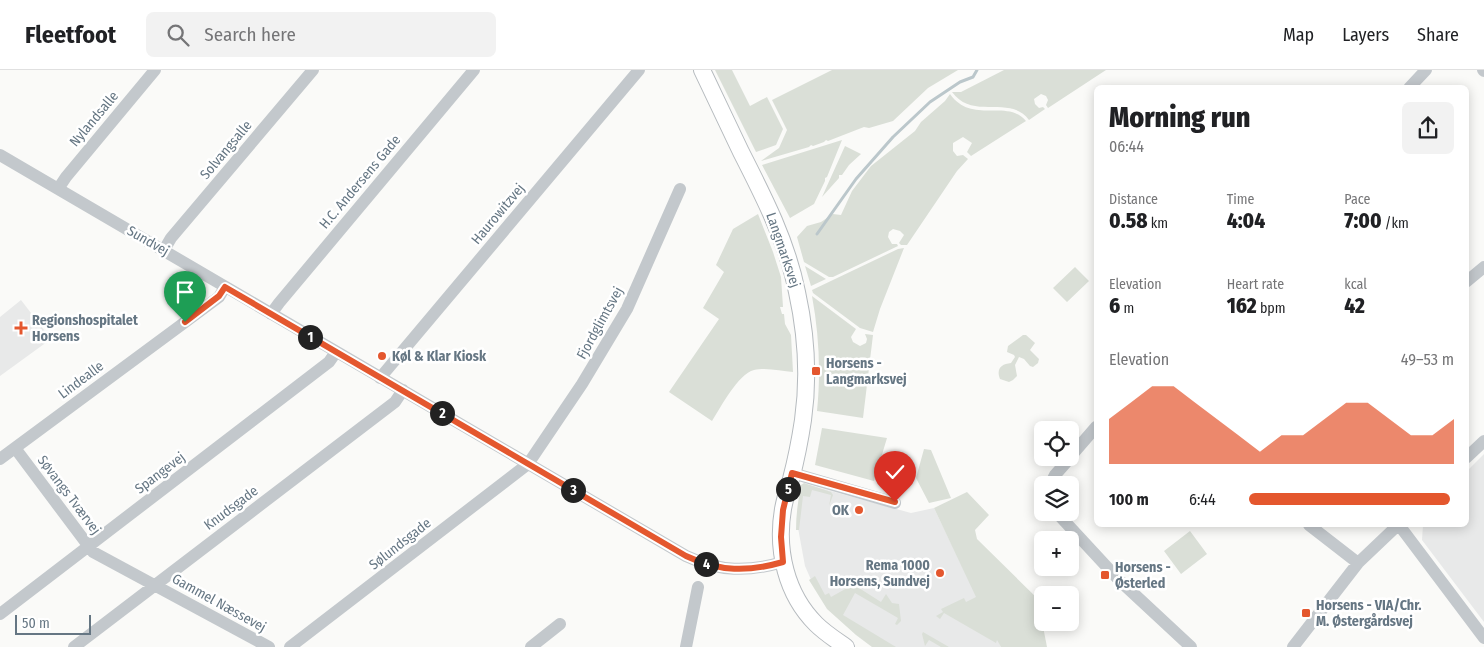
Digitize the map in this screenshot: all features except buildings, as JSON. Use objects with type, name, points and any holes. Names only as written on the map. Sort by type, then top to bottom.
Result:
[{"type":"main road","name":"Langmarksvej","points":[[702,70],[778,228],[790,261],[797,292],[804,335],[806,378],[803,418],[783,510],[781,537],[783,562]]},
{"type":"main road","points":[[783,562],[789,582],[806,612],[823,631],[846,647]]},
{"type":"street","name":"Nylandsalle","points":[[58,189],[155,70]]},
{"type":"street","name":"Solvangsalle","points":[[164,250],[171,238],[313,70]]},
{"type":"street","name":"H.C. Andersens Gade","points":[[271,314],[474,70]]},
{"type":"street","name":"Haurowitzvej","points":[[380,378],[639,70]]},
{"type":"street","points":[[1412,85],[1426,70]]},
{"type":"street","name":"Sundvej","points":[[0,155],[698,562],[736,569],[764,567],[783,562]]},
{"type":"street","name":"Fjordglimtsvej","points":[[528,464],[582,384],[627,309],[680,189]]},
{"type":"street","points":[[1469,280],[1484,267]]},
{"type":"street","name":"Lindealle","points":[[0,459],[219,296],[225,287]]},
{"type":"street","name":"Spangevej","points":[[0,614],[329,362],[336,352]]},
{"type":"street","name":"Knudsgade","points":[[74,647],[395,402],[403,390]]},
{"type":"street","points":[[1079,447],[1094,429]]},
{"type":"street","points":[[1469,455],[1484,441]]},
{"type":"street","name":"Søvangs Tværvej","points":[[15,448],[89,547],[97,554],[155,585]]},
{"type":"street","name":"Sølundsgade","points":[[290,647],[528,464]]},
{"type":"street","points":[[1054,476],[1062,466]]},
{"type":"street","points":[[792,473],[895,502]]},
{"type":"street","points":[[1064,521],[1119,580],[1191,647]]},
{"type":"street","points":[[1312,527],[1358,563]]},
{"type":"street","points":[[1293,647],[1358,563],[1397,527]]},
{"type":"street","points":[[1401,527],[1484,638]]},
{"type":"street","name":"Gammel Næssevej","points":[[155,585],[269,647]]},
{"type":"street","points":[[686,647],[698,587]]},
{"type":"street","points":[[531,647],[560,624]]},
{"type":"shaded area","points":[[715,70],[732,70],[750,106],[767,97],[783,129],[776,145],[756,152]]},
{"type":"shaded area","points":[[832,70],[958,70],[928,88],[893,121],[869,128],[864,127],[813,146],[811,145],[761,161],[779,148],[787,130],[772,100]]},
{"type":"shaded area","points":[[1004,70],[1106,70],[1048,108],[1046,96],[1041,94],[1034,99],[1035,104],[1039,108],[1043,107],[1045,109],[1029,120],[1021,113],[1012,109],[970,105],[952,92],[961,92]]},
{"type":"shaded area","points":[[950,94],[959,103],[968,108],[1009,111],[1026,121],[971,156],[967,152],[972,143],[963,137],[953,143],[953,151],[957,156],[963,155],[968,159],[957,171],[907,245],[899,243],[904,235],[900,231],[893,229],[889,232],[888,237],[892,244],[897,244],[898,246],[833,277],[829,277],[804,262],[797,237],[807,226],[821,222],[833,214],[841,215],[852,191],[871,166],[915,131],[921,122],[945,101]]},
{"type":"shaded area","points":[[842,140],[814,204],[790,218],[762,165]]},
{"type":"shaded area","points":[[845,146],[861,154],[849,165],[842,175],[839,175],[839,178],[822,197]]},
{"type":"shaded area","points":[[758,214],[781,277],[783,307],[780,307],[782,314],[784,314],[785,324],[791,335],[793,372],[763,369],[748,373],[730,392],[712,421],[669,392],[719,319],[703,308],[724,272],[716,265],[733,229]]},
{"type":"shaded area","points":[[904,248],[873,332],[860,328],[813,293],[812,290],[898,249]]},
{"type":"shaded area","points":[[805,266],[826,279],[811,286]]},
{"type":"shaded area","points":[[1075,267],[1089,281],[1067,302],[1053,288]]},
{"type":"shaded area","points":[[812,296],[856,329],[851,337],[853,342],[860,346],[866,343],[865,334],[873,335],[863,418],[817,411],[819,353]]},
{"type":"shaded area","name":"Regionshospitalet Horsens","points":[[21,300],[51,339],[0,376],[0,317]]},
{"type":"shaded area","points":[[1023,335],[1026,335],[1035,343],[1030,350],[1039,359],[1038,363],[1033,367],[1019,357],[1015,365],[1017,376],[1009,382],[1000,379],[1000,368],[1011,363],[1015,357],[1007,352],[1008,346]]},
{"type":"shaded area","points":[[822,428],[887,438],[874,481],[815,465]]},
{"type":"shaded area","points":[[924,449],[931,450],[951,498],[929,503],[916,478]]},
{"type":"shaded area","points":[[1484,454],[1484,622],[1422,540],[1423,527],[1469,527],[1469,469]]},
{"type":"shaded area","points":[[804,483],[831,492],[833,495],[829,506],[831,495],[812,490],[810,497],[803,496],[799,530],[796,530],[799,496],[801,485]]},
{"type":"shaded area","points":[[809,485],[911,513],[934,508],[1001,647],[874,647],[866,642],[812,582],[805,566],[798,528],[802,490]]},
{"type":"shaded area","points":[[967,492],[989,515],[975,530],[977,539],[1034,595],[1034,631],[1044,631],[1047,647],[1001,647],[997,640],[996,643],[944,613],[940,619],[936,616],[943,612],[941,609],[964,598],[966,602],[976,597],[934,508]]},
{"type":"shaded area","points":[[1190,531],[1207,554],[1181,574],[1164,551]]},
{"type":"shaded area","points":[[815,576],[825,595],[829,593],[831,597],[856,583],[859,588],[881,602],[886,594],[892,603],[899,604],[901,621],[897,625],[895,624],[898,618],[855,593],[843,615],[896,647],[872,647],[856,635],[827,609],[809,580]]},
{"type":"shaded area","points":[[923,632],[949,647],[941,647],[929,640],[925,646]]},
{"type":"waterway","points":[[817,234],[856,179],[893,137],[930,102],[960,82],[973,77],[977,70]]},
{"type":"place","name":"Regionshospitalet Horsens","points":[[21,328]]},
{"type":"place","name":"Køl & Klar Kiosk","points":[[382,356]]},
{"type":"place","name":"Horsens - Langmarksvej","points":[[816,371]]},
{"type":"place","name":"OK","points":[[859,510]]},
{"type":"place","name":"Rema 1000 Horsens, Sundvej","points":[[940,573]]},
{"type":"place","name":"Horsens - Østerled","points":[[1105,575]]},
{"type":"place","name":"Horsens - VIA/Chr. M. Østergårdsvej","points":[[1306,613]]},
{"type":"route","points":[[185,322],[219,296],[225,287],[686,556],[698,562],[717,567],[726,569],[764,567],[783,562],[781,523],[785,497],[792,473],[895,502]]}]
